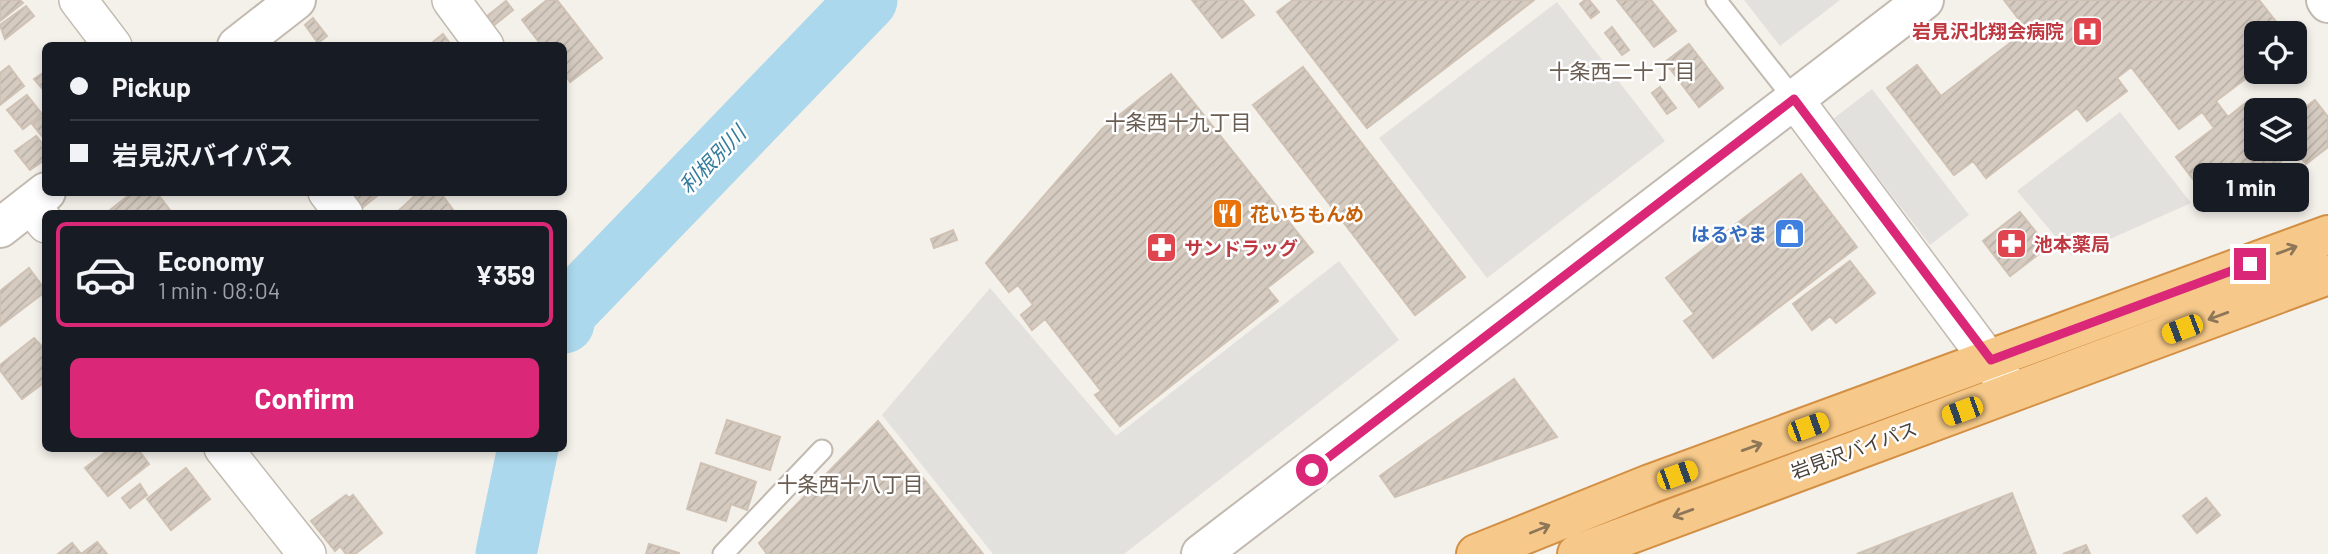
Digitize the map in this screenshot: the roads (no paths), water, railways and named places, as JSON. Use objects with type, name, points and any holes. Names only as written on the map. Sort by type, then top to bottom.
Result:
[{"type":"highway","name":"岩見沢バイパス","points":[[1476,554],[1650,484],[2328,235]]},
{"type":"highway","name":"岩見沢バイパス","points":[[1577,554],[2328,275]]},
{"type":"street","points":[[78,0],[110,42]]},
{"type":"street","points":[[242,42],[296,0]]},
{"type":"street","points":[[451,0],[482,42]]},
{"type":"street","points":[[1201,554],[1924,0]]},
{"type":"street","points":[[1794,99],[1991,360],[2012,393]]},
{"type":"street","points":[[330,196],[341,210]]},
{"type":"street","points":[[226,452],[307,554]]},
{"type":"lane","points":[[1716,0],[1794,99]]},
{"type":"lane","points":[[723,554],[822,450]]},
{"type":"waterway","name":"利根別川","points":[[567,311],[867,0]]},
{"type":"waterway","name":"利根別川","points":[[506,554],[527,452]]},
{"type":"place","name":"岩見沢北翔会病院","points":[[2087,31]]},
{"type":"place","name":"花いちもんめ","points":[[1227,214]]},
{"type":"place","name":"はるやま","points":[[1790,234]]},
{"type":"place","name":"池本薬局","points":[[2011,244]]},
{"type":"place","name":"サンドラッグ","points":[[1161,248]]},
{"type":"district","name":"十条西二十丁目","points":[[1622,72]]},
{"type":"district","name":"十条西十九丁目","points":[[1178,123]]},
{"type":"district","name":"十条西十八丁目","points":[[850,485]]}]
